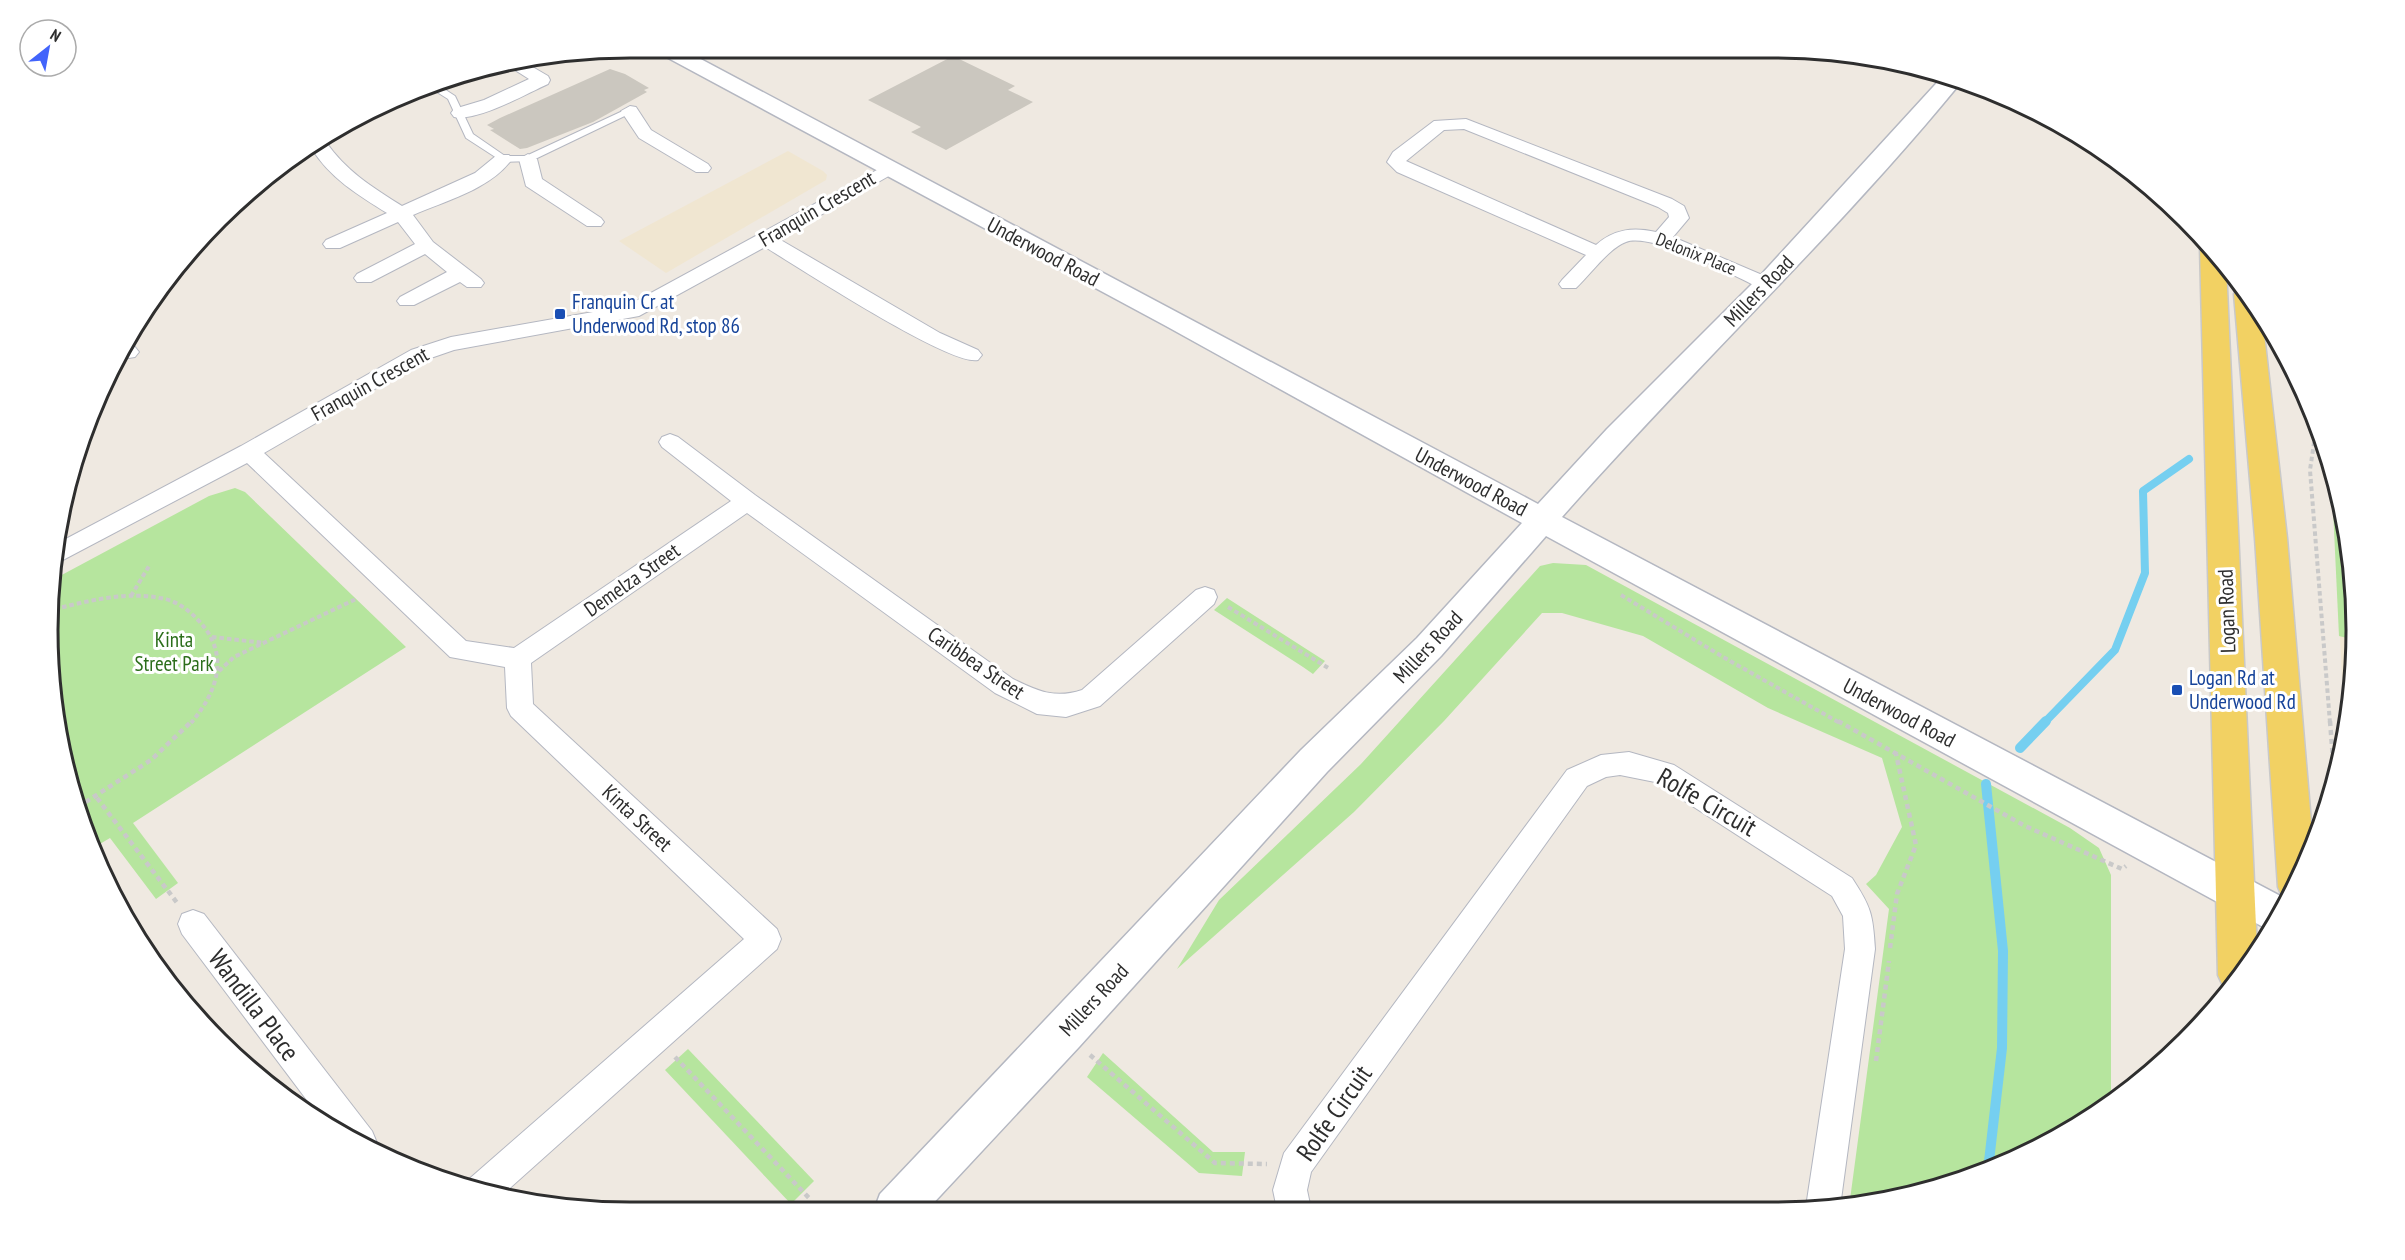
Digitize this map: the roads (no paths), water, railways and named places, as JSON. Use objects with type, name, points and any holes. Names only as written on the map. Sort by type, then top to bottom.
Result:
[{"type":"main road","name":"Underwood Road","points":[[683,58],[1175,320],[1542,520],[2272,912]]},
{"type":"main road","name":"Millers Road","points":[[904,1202],[1064,1033],[1314,761],[1429,647],[1617,436],[1767,284],[1947,85]]},
{"type":"main road","name":"Logan Road","points":[[2214,264],[2238,965]]},
{"type":"main road","points":[[2249,310],[2271,538],[2295,866]]},
{"type":"street","points":[[460,113],[490,104],[543,80],[523,68]]},
{"type":"street","points":[[630,111],[645,134],[702,168]]},
{"type":"street","points":[[1600,254],[1402,168],[1396,162],[1399,156],[1440,125],[1466,124],[1665,203],[1677,210],[1679,218],[1661,239]]},
{"type":"street","points":[[322,149],[327,158],[351,182],[402,214],[426,246],[467,279],[407,301]]},
{"type":"street","points":[[333,244],[482,177],[503,159]]},
{"type":"street","points":[[528,159],[533,182],[594,222]]},
{"type":"street","name":"Franquin Crescent","points":[[64,551],[249,452],[418,355],[451,344],[632,311],[660,298],[888,169]]},
{"type":"street","name":"Delonix Place","points":[[1569,284],[1620,237],[1637,234],[1661,239],[1767,284]]},
{"type":"street","points":[[765,239],[933,338],[971,355]]},
{"type":"street","points":[[364,278],[426,246]]},
{"type":"street","name":"Caribbea Street","points":[[670,442],[747,501],[1004,686],[1037,703],[1066,706],[1091,698],[1205,597]]},
{"type":"street","points":[[249,452],[459,650],[518,659]]},
{"type":"street","name":"Demelza Street","points":[[518,659],[747,501]]},
{"type":"street","name":"Kinta Street","points":[[489,1184],[766,939],[520,708],[518,659]]},
{"type":"street","name":"Rolfe Circuit","points":[[1293,1202],[1290,1190],[1296,1165],[1577,778],[1604,763],[1637,764],[1665,773],[1816,868],[1842,887],[1858,913],[1860,949],[1824,1199]]},
{"type":"street","name":"Wandilla Place","points":[[193,924],[348,1127]]},
{"type":"lane","points":[[441,91],[452,98],[469,135],[503,159],[528,159],[630,111]]},
{"type":"waterway","points":[[2044,723],[2115,650],[2145,573],[2143,491],[2189,459]]},
{"type":"waterway","points":[[2020,748],[2046,721]]},
{"type":"waterway","points":[[1986,784],[2003,951],[2002,1048],[1989,1160]]},
{"type":"place","name":"Franquin Cr at Underwood Rd, stop 86","points":[[560,314]]},
{"type":"place","name":"Logan Rd at Underwood Rd","points":[[2177,690]]},
{"type":"park label","name":"Kinta Street Park","points":[[174,652]]}]
